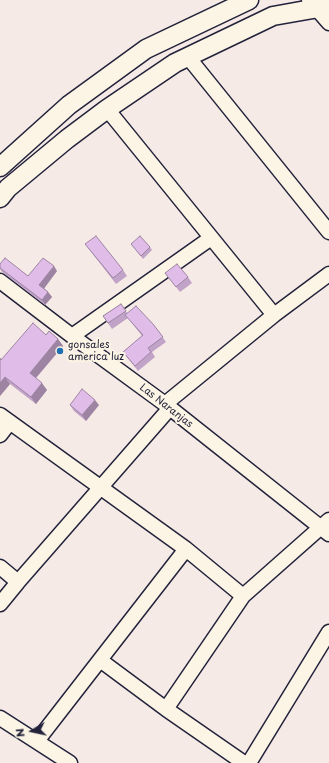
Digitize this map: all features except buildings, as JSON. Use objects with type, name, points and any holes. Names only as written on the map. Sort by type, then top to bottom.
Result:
[{"type":"main road","points":[[0,167],[69,105],[146,49],[249,0]]},
{"type":"main road","points":[[0,198],[8,188],[67,139],[107,109],[175,63],[273,16],[318,5]]},
{"type":"street","points":[[318,5],[329,23]]},
{"type":"street","points":[[188,57],[329,232]]},
{"type":"street","points":[[107,109],[274,315]]},
{"type":"street","points":[[72,336],[211,238]]},
{"type":"street","points":[[0,604],[101,488],[168,406],[274,315],[329,274]]},
{"type":"street","name":"Las Naranjas","points":[[0,281],[168,406],[326,527]]},
{"type":"street","points":[[0,435],[5,419],[186,549],[244,596]]},
{"type":"street","points":[[166,709],[244,596],[326,527]]},
{"type":"street","points":[[37,741],[186,549]]},
{"type":"street","points":[[0,567],[18,582]]},
{"type":"street","points":[[249,763],[329,632]]},
{"type":"street","points":[[100,660],[166,709],[244,763]]},
{"type":"street","points":[[0,718],[70,763]]},
{"type":"place","name":"gonsales america luz","points":[[60,351]]}]
